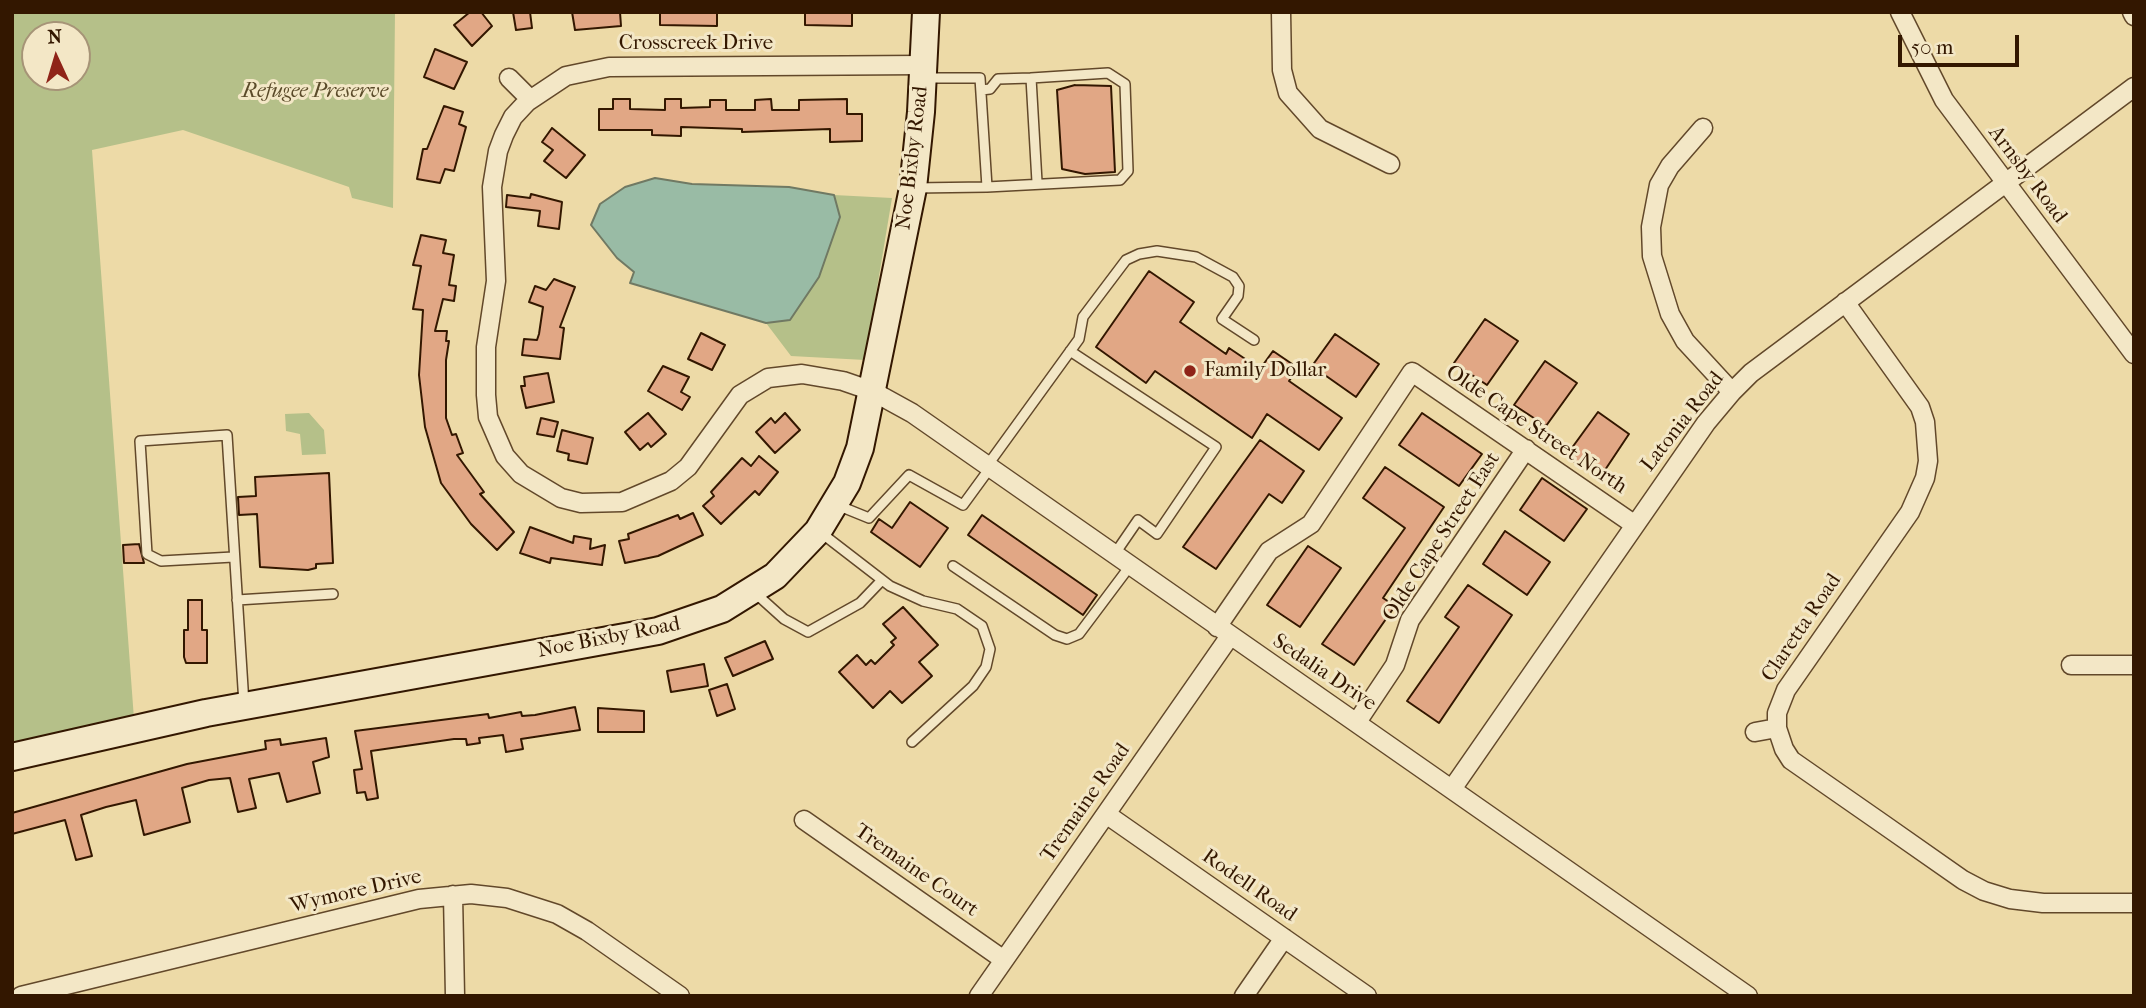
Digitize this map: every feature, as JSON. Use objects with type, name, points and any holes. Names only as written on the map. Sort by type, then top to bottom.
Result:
[{"type":"street","name":"Noe Bixby Road","points":[[12,757],[244,706],[658,631],[722,609],[754,592],[788,564],[818,531],[835,505],[860,447],[913,188],[926,12]]},
{"type":"street","points":[[1281,12],[1282,70],[1288,93],[1320,129],[1390,163]]},
{"type":"street","name":"Arnsby Road","points":[[1900,12],[1944,100],[2134,354]]},
{"type":"street","name":"Crosscreek Drive","points":[[872,391],[843,381],[802,374],[768,378],[740,395],[688,467],[671,481],[630,500],[602,504],[561,498],[522,474],[505,456],[488,417],[485,368],[496,281],[494,170],[513,117],[530,99],[566,76],[609,66],[923,71]]},
{"type":"street","points":[[509,78],[530,99]]},
{"type":"street","name":"Latonia Road","points":[[1452,789],[1706,423],[1732,392],[1751,373],[2134,87]]},
{"type":"street","points":[[1703,128],[1670,166],[1659,185],[1651,227],[1652,256],[1670,314],[1685,341],[1704,365],[1732,392]]},
{"type":"street","name":"Claretta Road","points":[[1777,728],[1777,713],[1786,690],[1910,512],[1922,487],[1928,461],[1926,422],[1920,407],[1845,302]]},
{"type":"street","name":"Olde Cape Street North","points":[[1412,372],[1635,525]]},
{"type":"street","name":"Tremaine Road","points":[[979,996],[1106,814],[1223,631],[1269,551],[1311,524],[1412,372]]},
{"type":"street","name":"Sedalia Drive","points":[[872,391],[912,414],[989,467],[1748,996]]},
{"type":"street","name":"Olde Cape Street East","points":[[1357,722],[1395,665],[1410,620],[1526,449]]},
{"type":"street","points":[[2071,665],[2134,665]]},
{"type":"street","points":[[1755,732],[1777,728],[1791,760],[1963,880],[1984,891],[2043,903],[2134,903]]},
{"type":"street","name":"Rodell Road","points":[[1106,814],[1367,996]]},
{"type":"street","name":"Tremaine Court","points":[[804,820],[1004,960]]},
{"type":"street","points":[[453,895],[455,996]]},
{"type":"street","name":"Wymore Drive","points":[[21,996],[419,899],[453,895],[507,898],[557,914],[587,931],[680,996]]},
{"type":"street","points":[[1244,996],[1284,938]]},
{"type":"lane","points":[[923,71],[980,78],[987,187]]},
{"type":"lane","points":[[913,188],[1121,180],[1128,171],[1125,84],[1108,73],[998,79],[989,89],[981,90]]},
{"type":"lane","points":[[1031,78],[1037,182]]},
{"type":"lane","points":[[835,505],[869,518],[909,475],[963,505],[1079,339],[1083,317],[1126,260],[1139,254],[1157,251],[1196,257],[1233,277],[1240,286],[1238,296],[1222,318],[1254,341]]},
{"type":"lane","points":[[1070,351],[1216,447],[1157,534],[1138,520],[1114,555]]},
{"type":"lane","points":[[233,557],[162,561],[147,554],[139,440],[227,435],[244,706]]},
{"type":"lane","points":[[818,531],[882,580],[923,601],[957,609],[982,626],[990,649],[986,667],[973,686],[912,742]]},
{"type":"lane","points":[[953,566],[1055,635],[1067,639],[1079,634],[1130,566]]},
{"type":"lane","points":[[754,592],[784,619],[808,632],[860,603],[882,580]]},
{"type":"lane","points":[[237,600],[333,594]]},
{"type":"green space","name":"Refugee Preserve","points":[[12,12],[395,12],[393,208],[352,198],[349,187],[183,130],[92,150],[134,719],[12,750]]},
{"type":"green space","points":[[834,195],[892,198],[865,360],[791,356],[766,323],[790,320],[840,217]]},
{"type":"green space","points":[[309,413],[324,430],[326,454],[302,455],[300,434],[286,431],[285,414]]},
{"type":"shaded area","points":[[655,178],[692,184],[789,187],[834,195],[840,217],[819,277],[790,320],[766,323],[630,283],[634,272],[617,258],[591,225],[600,204],[625,187]]},
{"type":"building","points":[[470,12],[481,12],[492,26],[472,46],[454,25]]},
{"type":"building","points":[[513,12],[530,12],[532,28],[516,30]]},
{"type":"building","points":[[572,12],[620,12],[621,26],[575,30]]},
{"type":"building","points":[[660,12],[717,12],[717,26],[660,25]]},
{"type":"building","points":[[805,12],[852,12],[852,26],[805,25]]},
{"type":"building","points":[[435,49],[467,62],[454,89],[424,77]]},
{"type":"building","points":[[1075,85],[1111,86],[1115,172],[1085,174],[1062,169],[1057,90]]},
{"type":"building","points":[[613,99],[630,99],[630,109],[665,110],[665,99],[681,99],[681,108],[710,107],[710,100],[726,100],[726,110],[755,110],[755,100],[771,99],[772,110],[799,110],[799,100],[847,99],[847,114],[862,114],[862,141],[830,142],[830,129],[742,132],[742,129],[681,127],[681,136],[652,135],[652,130],[599,130],[599,109],[613,109]]},
{"type":"building","points":[[444,106],[463,112],[459,124],[466,127],[454,171],[445,169],[440,183],[417,179],[423,149],[427,149]]},
{"type":"building","points":[[552,128],[585,155],[566,178],[544,161],[553,150],[542,142]]},
{"type":"building","points":[[531,194],[562,202],[559,229],[538,226],[540,211],[506,207],[507,195],[530,198]]},
{"type":"building","points":[[421,235],[446,240],[443,253],[454,255],[449,285],[456,286],[454,301],[443,299],[435,331],[447,331],[446,341],[449,341],[446,360],[446,418],[463,453],[457,455],[484,492],[480,494],[514,532],[497,550],[471,524],[441,483],[425,427],[419,375],[423,310],[413,309],[421,266],[413,265]]},
{"type":"building","points":[[1149,271],[1194,302],[1180,322],[1226,354],[1229,348],[1260,369],[1273,351],[1298,368],[1289,381],[1342,418],[1319,450],[1267,414],[1252,438],[1155,371],[1146,383],[1096,347]]},
{"type":"building","points":[[554,279],[575,287],[560,327],[564,328],[560,359],[522,355],[524,339],[537,340],[539,334],[543,307],[529,302],[535,286],[546,290]]},
{"type":"building","points":[[1485,319],[1518,341],[1487,385],[1454,363]]},
{"type":"building","points":[[701,333],[725,345],[712,370],[688,359]]},
{"type":"building","points":[[1335,334],[1379,364],[1356,397],[1312,366]]},
{"type":"building","points":[[1545,361],[1577,383],[1546,426],[1514,405]]},
{"type":"building","points":[[663,366],[689,377],[681,392],[690,397],[682,410],[648,391]]},
{"type":"building","points":[[548,373],[554,402],[526,408],[521,386],[525,386],[524,377]]},
{"type":"building","points":[[1598,412],[1629,434],[1599,479],[1566,456]]},
{"type":"building","points":[[648,413],[666,434],[651,447],[648,443],[640,450],[625,432]]},
{"type":"building","points":[[785,413],[800,430],[775,453],[756,432],[771,418],[775,423]]},
{"type":"building","points":[[1422,413],[1482,454],[1459,486],[1399,445]]},
{"type":"building","points":[[541,418],[558,422],[554,437],[537,434]]},
{"type":"building","points":[[562,430],[593,438],[587,464],[568,460],[569,454],[557,451]]},
{"type":"building","points":[[1260,440],[1304,471],[1282,503],[1269,494],[1216,569],[1183,547]]},
{"type":"building","points":[[759,456],[778,472],[759,495],[755,491],[721,524],[703,506],[714,496],[711,492],[742,458],[751,466]]},
{"type":"building","points":[[1385,467],[1444,507],[1383,598],[1395,606],[1354,665],[1322,644],[1405,528],[1363,498]]},
{"type":"building","points":[[329,473],[333,563],[316,564],[316,568],[308,570],[260,567],[257,514],[239,515],[238,497],[256,496],[255,477]]},
{"type":"building","points":[[1542,478],[1587,509],[1564,541],[1520,510]]},
{"type":"building","points":[[910,502],[948,528],[920,567],[871,532],[879,519],[892,528]]},
{"type":"building","points":[[693,513],[703,535],[658,556],[625,563],[619,541],[629,539],[628,534],[678,515],[680,519]]},
{"type":"building","points":[[982,515],[1097,595],[1083,615],[968,535]]},
{"type":"building","points":[[530,527],[573,543],[574,536],[591,539],[590,549],[605,545],[602,565],[551,558],[550,563],[520,553]]},
{"type":"building","points":[[1505,531],[1550,562],[1527,595],[1483,564]]},
{"type":"building","points":[[139,544],[144,563],[124,563],[123,545]]},
{"type":"building","points":[[1308,546],[1341,568],[1300,627],[1267,605]]},
{"type":"building","points":[[1468,585],[1512,615],[1439,723],[1407,701],[1459,627],[1445,617]]},
{"type":"building","points":[[188,600],[202,600],[202,630],[207,630],[207,663],[186,663],[184,657],[184,630],[188,630]]},
{"type":"building","points":[[903,607],[938,645],[919,662],[932,676],[902,703],[890,691],[873,708],[839,672],[857,655],[866,665],[871,660],[875,664],[894,645],[891,642],[896,638],[883,624]]},
{"type":"building","points":[[765,641],[773,659],[733,676],[725,658]]},
{"type":"building","points":[[704,664],[708,686],[671,692],[667,671]]},
{"type":"building","points":[[727,684],[735,709],[717,716],[709,690]]},
{"type":"building","points":[[575,707],[580,730],[521,739],[523,749],[506,752],[503,735],[479,738],[480,743],[467,745],[466,739],[454,739],[371,751],[378,798],[367,800],[365,792],[357,793],[354,770],[362,769],[355,731],[488,714],[489,718],[521,712],[522,716],[535,715]]},
{"type":"building","points":[[598,708],[644,711],[644,732],[598,732]]},
{"type":"building","points":[[326,738],[329,757],[313,762],[320,793],[287,802],[279,773],[249,779],[256,808],[238,812],[230,778],[209,780],[182,788],[190,822],[144,835],[136,800],[106,807],[81,815],[92,856],[76,860],[65,820],[12,834],[12,813],[187,764],[266,749],[265,741],[280,739],[281,745]]},
{"type":"place","name":"Family Dollar","points":[[1190,371]]}]
